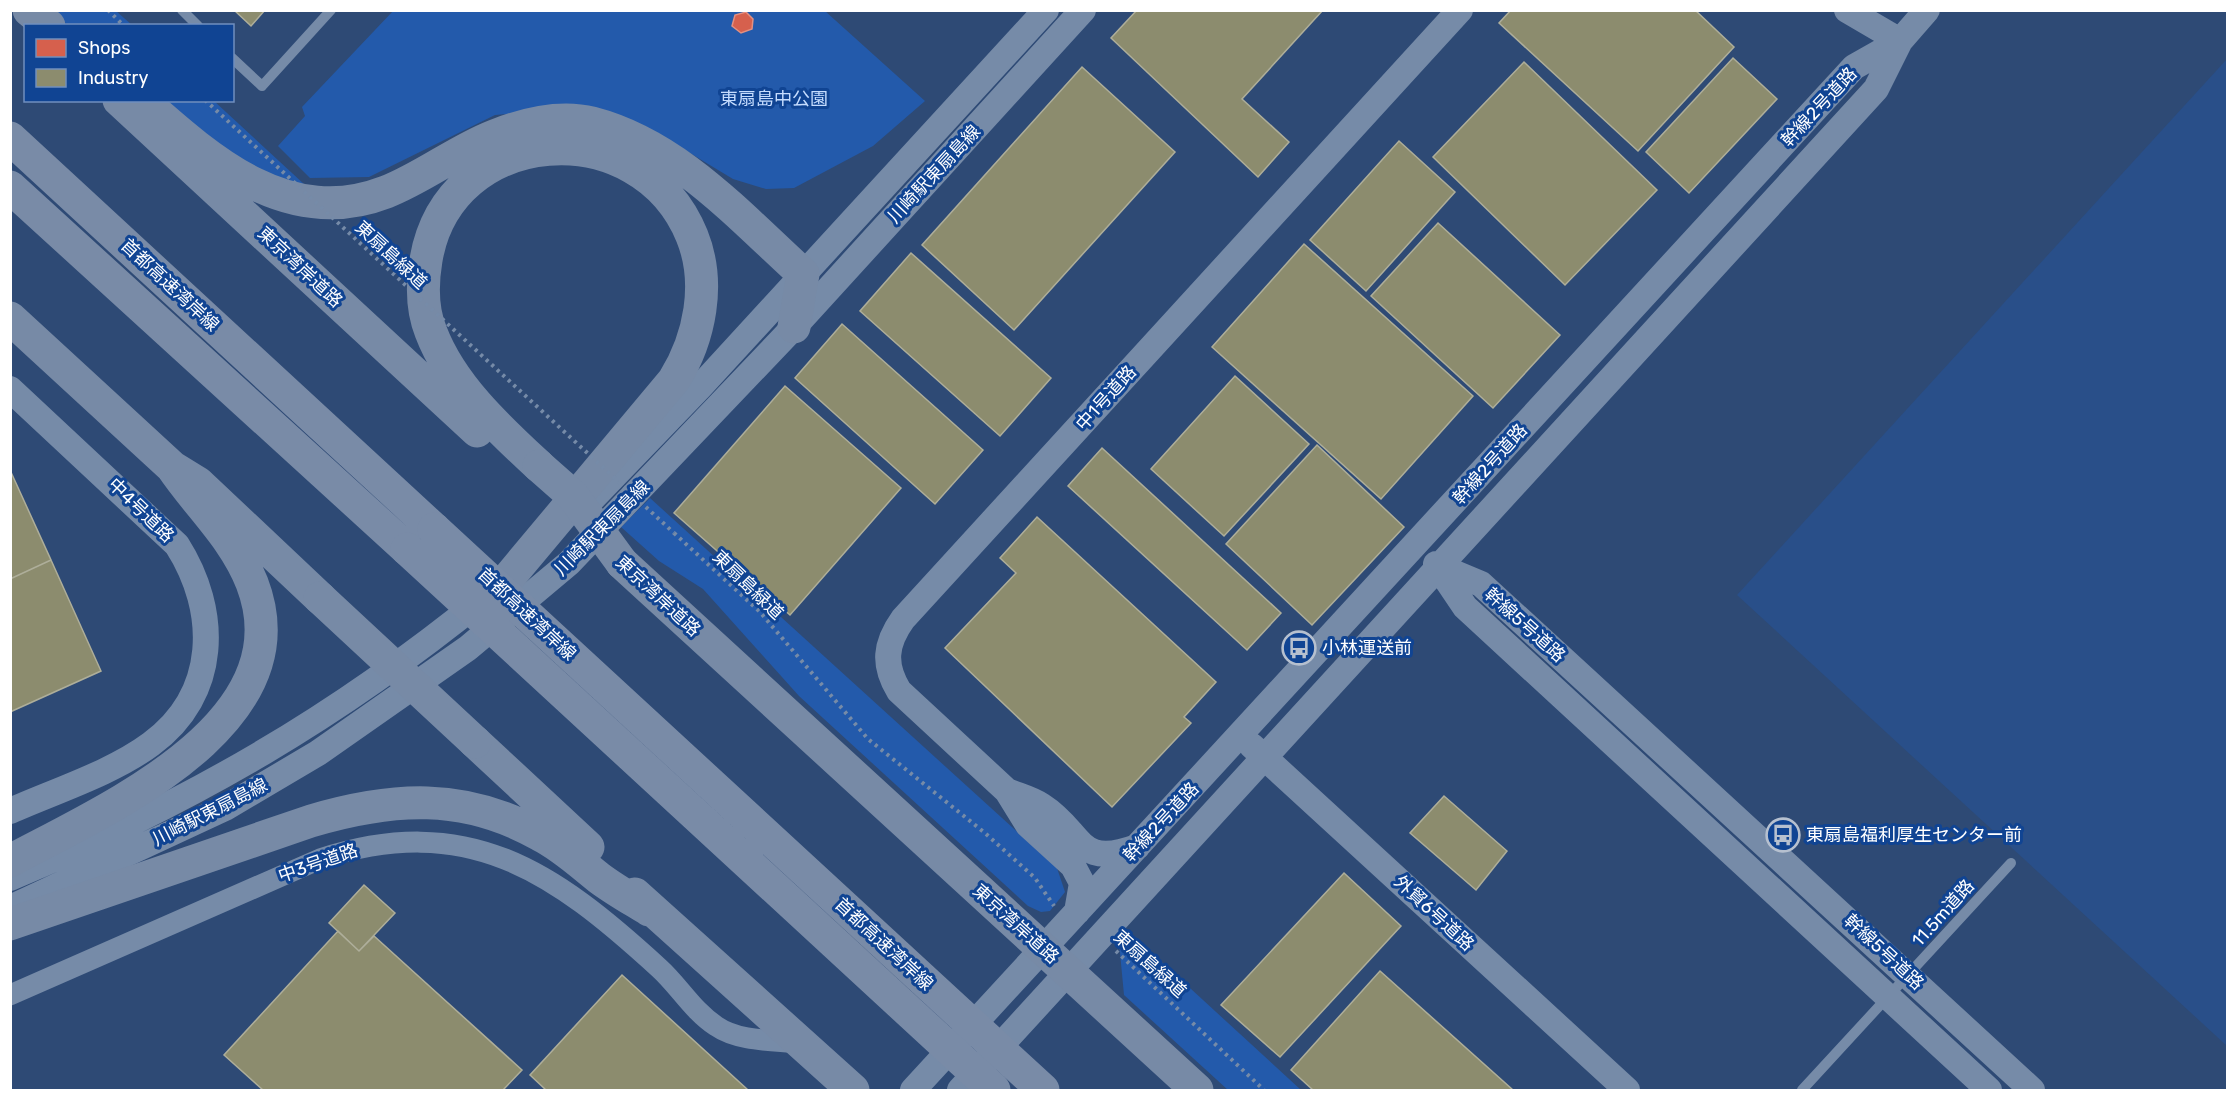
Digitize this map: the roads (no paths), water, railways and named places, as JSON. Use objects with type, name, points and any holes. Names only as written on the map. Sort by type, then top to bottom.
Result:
[{"type":"highway","points":[[22,10],[36,24]]},
{"type":"highway","points":[[29,10],[46,24]]},
{"type":"highway","name":"東京湾岸道路","points":[[121,102],[535,473],[622,563],[1197,1090]]},
{"type":"highway","points":[[144,102],[188,141],[229,170],[282,196],[313,203],[347,202],[385,192],[478,142],[507,131],[561,120],[589,123],[642,141],[701,182],[803,274],[794,327]]},
{"type":"highway","name":"首都高速湾岸線","points":[[10,138],[1043,1090]]},
{"type":"highway","points":[[511,575],[674,380],[684,363],[692,340],[701,298],[701,263],[688,225],[657,184],[650,177],[611,156],[562,147],[514,156],[493,165],[473,179],[460,191],[439,222],[431,239],[423,275],[423,294],[431,332],[448,365],[535,473]]},
{"type":"highway","name":"首都高速湾岸線","points":[[10,187],[994,1090]]},
{"type":"highway","points":[[10,318],[172,467],[198,483],[609,867],[649,910],[853,1090]]},
{"type":"highway","points":[[10,861],[87,819],[176,764],[221,724],[251,680],[259,654],[261,635],[258,600],[251,581],[224,531],[190,493],[172,467]]},
{"type":"highway","points":[[10,924],[311,821],[356,808],[393,802],[457,805],[511,820],[542,836],[600,879],[649,910]]},
{"type":"street","name":"川崎駅東扇島線","points":[[10,878],[142,820],[283,742],[407,658],[511,575],[640,450],[1046,10]]},
{"type":"street","name":"川崎駅東扇島線","points":[[10,908],[225,808],[318,753],[468,648],[569,564],[794,327],[1083,10]]},
{"type":"street","name":"中1号道路","points":[[1071,918],[1082,895],[1079,874],[1028,825],[1007,791],[899,691],[888,668],[887,656],[893,634],[903,619],[1461,10]]},
{"type":"street","points":[[1847,10],[1900,40]]},
{"type":"street","points":[[1883,10],[1900,40]]},
{"type":"street","points":[[1900,40],[1927,10]]},
{"type":"street","name":"幹線2号道路","points":[[913,1090],[1854,67],[1900,40]]},
{"type":"street","name":"幹線2号道路","points":[[960,1090],[1068,971],[1102,938],[1264,756],[1876,89],[1900,40]]},
{"type":"street","name":"中4号道路","points":[[10,389],[177,545],[198,582],[205,606],[207,633],[204,663],[195,686],[178,716],[163,734],[125,760],[10,811]]},
{"type":"street","points":[[1416,545],[1438,566]]},
{"type":"street","name":"幹線5号道路","points":[[1438,566],[1481,584],[2032,1090]]},
{"type":"street","name":"幹線5号道路","points":[[1438,566],[1465,607],[1989,1090]]},
{"type":"street","name":"外貿6号道路","points":[[1241,736],[1627,1090]]},
{"type":"street","name":"中1号道路","points":[[1007,791],[1043,806],[1094,853],[1113,855],[1137,847]]},
{"type":"street","name":"中3号道路","points":[[10,995],[320,859],[387,843],[438,843],[458,845],[508,860],[560,886],[614,926],[664,972],[688,1001],[716,1026],[735,1035],[801,1043]]},
{"type":"lane","points":[[182,10],[196,24]]},
{"type":"lane","points":[[234,60],[262,86],[331,10]]},
{"type":"lane","name":"11.5m道路","points":[[1802,1090],[2011,863]]},
{"type":"place","name":"小林運送前","points":[[1299,648]]},
{"type":"place","name":"東扇島福利厚生センター前","points":[[1783,835]]},
{"type":"park label","name":"東扇島中公園","points":[[774,99]]}]
